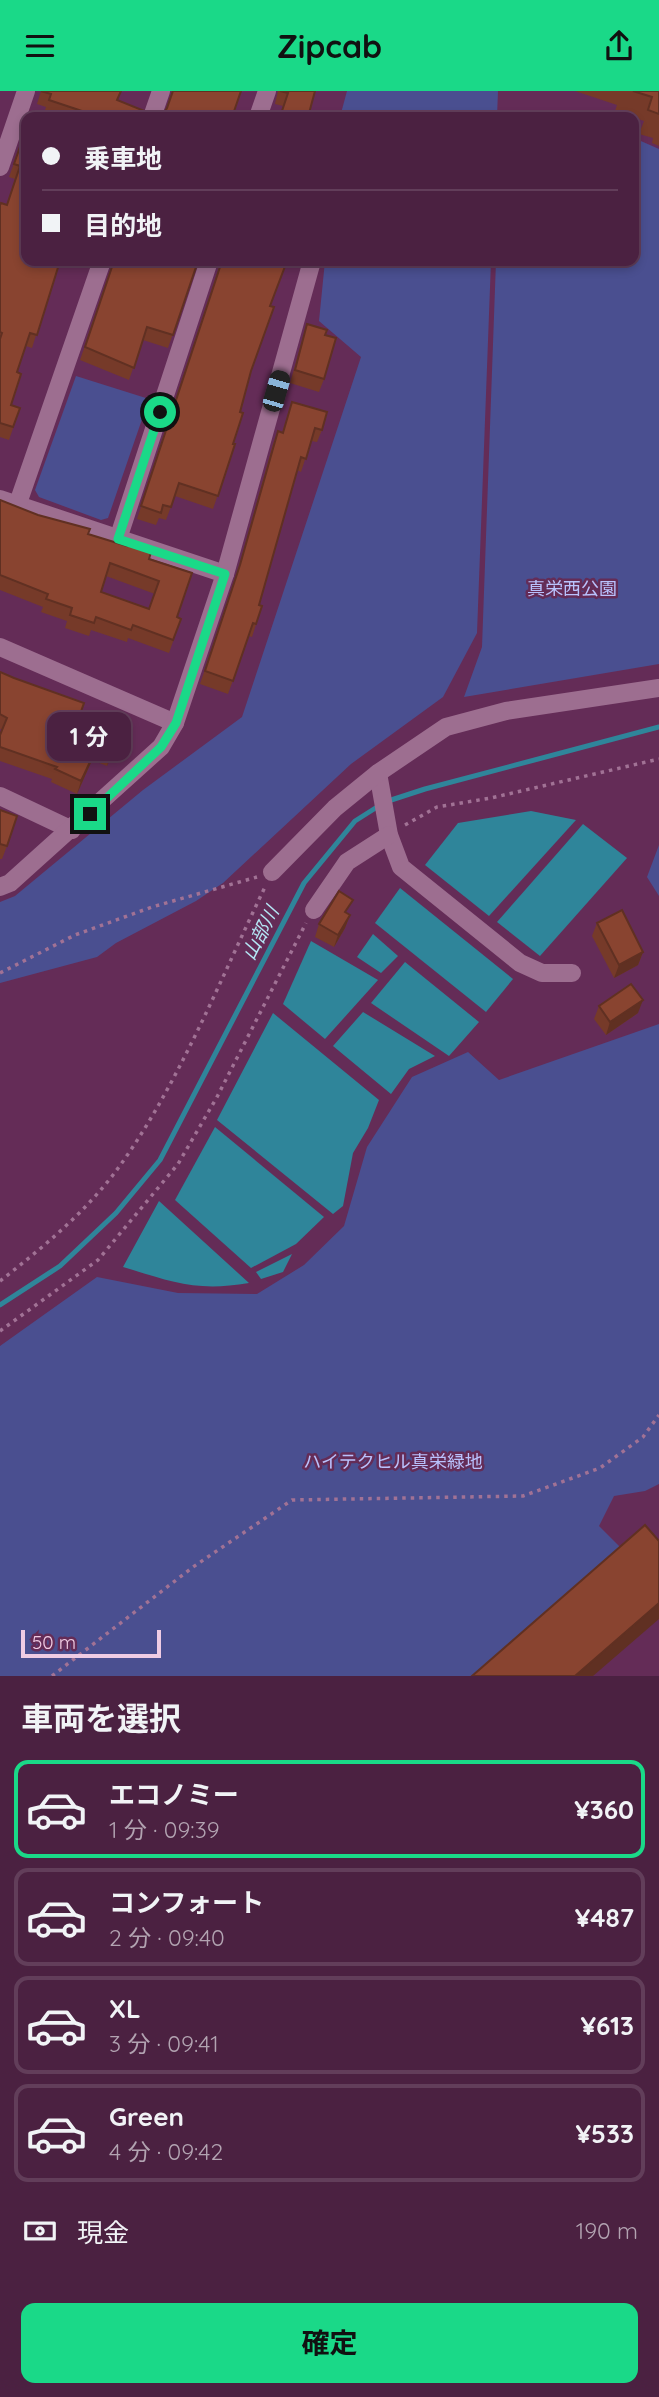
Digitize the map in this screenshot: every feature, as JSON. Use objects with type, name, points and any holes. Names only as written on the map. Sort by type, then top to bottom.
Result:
[{"type":"street","points":[[0,167],[26,91]]},
{"type":"street","points":[[154,112],[161,91]]},
{"type":"street","points":[[260,112],[267,91]]},
{"type":"street","points":[[100,266],[9,502],[225,574]]},
{"type":"street","points":[[118,539],[207,266]]},
{"type":"street","points":[[0,887],[10,884],[72,830],[161,747],[176,723],[225,574],[311,266]]},
{"type":"street","points":[[0,647],[176,723]]},
{"type":"street","points":[[272,872],[335,809],[446,727],[506,711],[659,688]]},
{"type":"street","points":[[379,779],[388,831],[401,867],[520,963],[542,973],[572,974]]},
{"type":"street","points":[[0,796],[72,830]]},
{"type":"street","points":[[314,910],[347,862],[388,831]]},
{"type":"path","points":[[388,831],[437,807],[659,759]]},
{"type":"path","points":[[0,973],[75,935],[126,916],[272,872]]},
{"type":"path","points":[[0,1280],[62,1229],[111,1176],[151,1120],[272,872]]},
{"type":"path","points":[[0,1331],[98,1260],[178,1164],[217,1097],[314,910]]},
{"type":"path","points":[[52,1676],[193,1567],[292,1500],[523,1496],[600,1468],[643,1437],[659,1415]]},
{"type":"green space","points":[[347,91],[498,91],[497,112],[341,112]]},
{"type":"green space","name":"真栄西公園","points":[[639,140],[659,149],[659,664],[464,697],[482,647],[496,266],[639,266]]},
{"type":"green space","points":[[324,266],[491,266],[477,633],[443,697],[351,764],[223,883],[196,901],[116,943],[97,957],[0,983],[0,902],[15,896],[143,790],[242,717],[361,357],[319,321]]},
{"type":"green space","points":[[76,376],[149,399],[108,518],[101,520],[39,497],[35,490]]},
{"type":"green space","points":[[659,845],[659,896],[647,877]]},
{"type":"green space","name":"ハイテクヒル真栄緑地","points":[[659,1024],[659,1484],[645,1491],[614,1496],[599,1526],[620,1547],[476,1676],[0,1676],[0,1346],[97,1277],[178,1293],[257,1294],[304,1265],[344,1226],[367,1147],[412,1077],[468,1052],[499,1080]]},
{"type":"shaded area","points":[[531,811],[576,820],[489,916],[425,865],[458,823]]},
{"type":"shaded area","points":[[583,824],[627,858],[540,956],[497,922]]},
{"type":"shaded area","points":[[400,888],[513,979],[486,1012],[375,923]]},
{"type":"shaded area","points":[[373,934],[398,956],[381,973],[357,957]]},
{"type":"shaded area","points":[[311,941],[378,980],[325,1039],[283,1004]]},
{"type":"shaded area","points":[[405,962],[479,1022],[449,1056],[371,1003]]},
{"type":"shaded area","points":[[363,1012],[435,1056],[409,1069],[391,1094],[333,1046]]},
{"type":"shaded area","points":[[273,1013],[379,1100],[368,1128],[353,1153],[343,1206],[333,1214],[217,1120]]},
{"type":"shaded area","points":[[215,1127],[324,1217],[296,1244],[251,1268],[175,1200]]},
{"type":"shaded area","points":[[159,1201],[249,1283],[199,1286],[123,1267]]},
{"type":"shaded area","points":[[292,1254],[283,1272],[261,1279],[256,1272]]},
{"type":"building","points":[[41,91],[121,91],[117,100],[147,112],[85,112],[49,100],[51,94]]},
{"type":"building","points":[[173,91],[241,91],[234,112],[165,112]]},
{"type":"building","points":[[280,91],[315,91],[309,112],[282,112],[288,93]]},
{"type":"building","points":[[633,91],[659,91],[659,114],[648,110],[652,97]]},
{"type":"building","points":[[21,144],[21,266],[58,266],[37,335],[30,333],[17,372],[21,374],[11,405],[20,408],[13,427],[0,423],[0,205],[7,205],[20,166],[14,164]]},
{"type":"building","points":[[112,266],[196,266],[173,335],[147,327],[134,368],[85,347]]},
{"type":"building","points":[[220,266],[285,266],[270,306],[274,307],[251,371],[235,444],[218,496],[179,483],[171,507],[163,505],[161,513],[141,506]]},
{"type":"building","points":[[307,324],[327,330],[325,335],[336,338],[324,379],[295,370]]},
{"type":"building","points":[[292,402],[327,412],[322,430],[315,428],[306,459],[301,457],[259,605],[262,606],[256,624],[253,623],[233,681],[205,671],[240,565],[278,431],[283,433]]},
{"type":"building","points":[[0,500],[38,515],[90,529],[88,534],[127,546],[129,541],[152,549],[149,559],[192,573],[177,617],[181,619],[173,640],[133,625],[131,630],[96,617],[94,623],[70,615],[72,608],[46,599],[48,594],[0,575]],"holes":[[[110,563],[159,581],[149,609],[101,592]]]},
{"type":"building","points":[[0,672],[84,703],[79,717],[106,729],[109,723],[122,729],[111,753],[97,747],[81,781],[55,769],[57,767],[0,747],[0,735],[7,718],[0,714]]},
{"type":"building","points":[[0,810],[17,816],[7,846],[0,844]]},
{"type":"building","points":[[339,891],[353,900],[345,912],[350,915],[338,935],[319,924]]},
{"type":"building","points":[[622,910],[643,952],[619,965],[597,923]]},
{"type":"building","points":[[631,984],[643,1000],[610,1022],[599,1006]]},
{"type":"building","points":[[645,1525],[659,1541],[659,1603],[575,1676],[472,1676]]},
{"type":"waterway","name":"山部川","points":[[0,1305],[60,1266],[116,1213],[160,1160],[304,883],[355,821],[385,802],[425,789],[659,727]]},
{"type":"route","points":[[90,814],[161,747],[176,723],[225,574],[118,539],[160,412]]}]
